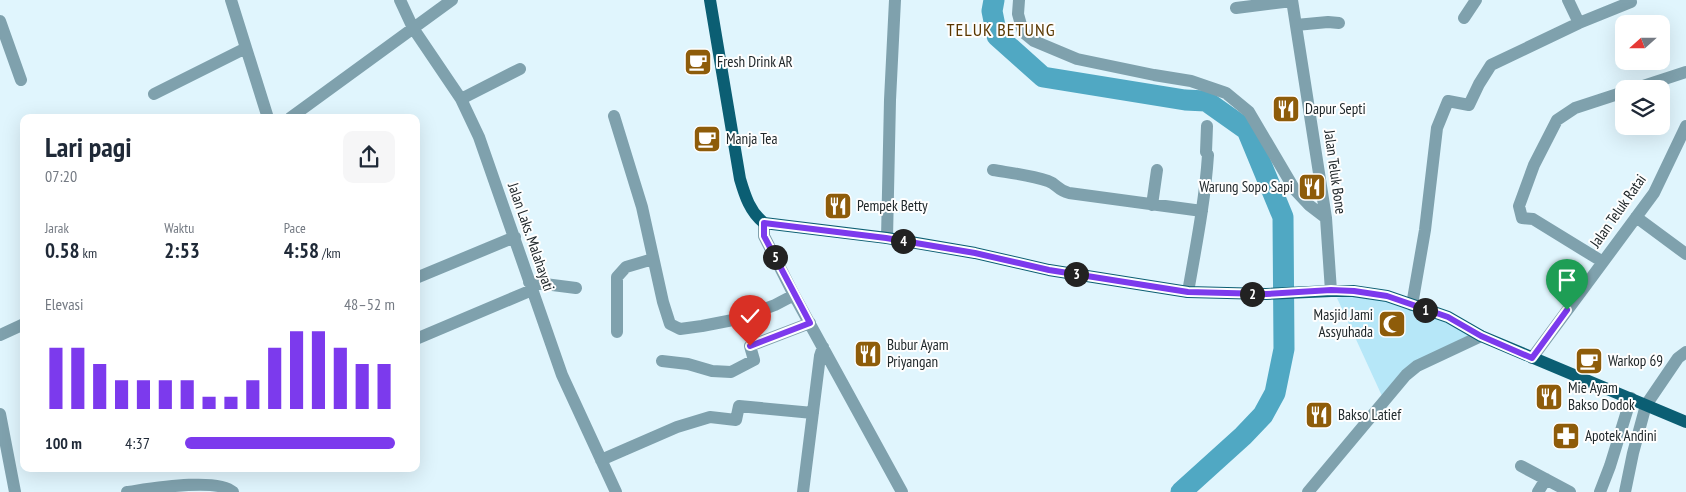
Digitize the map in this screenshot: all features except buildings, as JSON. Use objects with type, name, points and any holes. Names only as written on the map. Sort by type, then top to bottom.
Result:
[{"type":"main road","points":[[710,0],[740,179],[749,205],[764,223],[886,238],[975,253],[1049,270],[1188,292],[1266,294],[1354,291],[1387,296],[1448,317],[1481,336],[1686,422]]},
{"type":"street","points":[[231,0],[267,114]]},
{"type":"street","name":"Jalan Laks. Malahayati","points":[[400,0],[413,28],[461,99],[480,137],[562,375],[616,492]]},
{"type":"street","points":[[300,114],[452,0]]},
{"type":"street","points":[[886,238],[895,0]]},
{"type":"street","points":[[1019,0],[1018,14],[1023,32],[1034,41],[1077,59],[1190,81],[1226,93],[1249,112],[1295,190],[1309,205],[1326,218]]},
{"type":"street","points":[[1236,8],[1292,0]]},
{"type":"street","name":"Jalan Teluk Bone","points":[[1292,0],[1326,218],[1327,291]]},
{"type":"street","points":[[1464,18],[1476,0]]},
{"type":"street","points":[[1568,0],[1579,23]]},
{"type":"street","points":[[1412,305],[1425,230],[1437,128],[1448,100],[1470,105],[1479,84],[1491,65],[1579,23],[1631,2]]},
{"type":"street","points":[[0,21],[20,80]]},
{"type":"street","points":[[1296,25],[1328,22],[1339,24]]},
{"type":"street","points":[[154,94],[246,48]]},
{"type":"street","points":[[461,99],[520,69]]},
{"type":"street","points":[[1662,80],[1686,72]]},
{"type":"street","points":[[1603,262],[1533,219],[1522,218],[1520,206],[1534,165],[1557,120],[1575,108],[1615,95]]},
{"type":"street","points":[[614,116],[642,207],[667,318],[670,324],[680,329],[738,319],[775,305],[794,295]]},
{"type":"street","points":[[1188,292],[1202,211],[1208,156],[1206,152],[1206,126]]},
{"type":"street","name":"Jalan Teluk Ratai","points":[[1532,358],[1654,192],[1686,126]]},
{"type":"street","points":[[993,170],[1050,182],[1063,192],[1202,211]]},
{"type":"street","points":[[1152,205],[1157,170]]},
{"type":"street","points":[[1636,217],[1686,254]]},
{"type":"street","points":[[764,223],[764,236],[794,295],[902,492]]},
{"type":"street","points":[[420,276],[515,237]]},
{"type":"street","points":[[616,332],[617,277],[626,267],[653,259]]},
{"type":"street","points":[[420,337],[531,286],[576,288]]},
{"type":"street","points":[[662,361],[688,364],[712,371],[731,372],[754,360],[750,346],[810,323]]},
{"type":"street","points":[[1,333],[20,326]]},
{"type":"street","points":[[1308,492],[1406,375],[1417,366],[1481,336]]},
{"type":"street","points":[[803,492],[820,356],[823,347]]},
{"type":"street","points":[[1625,492],[1632,453],[1646,405],[1678,358],[1686,352]]},
{"type":"street","points":[[1600,492],[1631,398]]},
{"type":"street","points":[[601,460],[677,427],[710,417],[736,420],[739,406],[813,413]]},
{"type":"street","points":[[0,414],[15,492]]},
{"type":"street","points":[[1521,466],[1570,492]]},
{"type":"street","points":[[1538,492],[1546,479]]},
{"type":"street","points":[[127,492],[181,485],[227,487],[233,492]]},
{"type":"shaded area","points":[[1353,295],[1384,300],[1445,320],[1477,337],[1415,365],[1382,396],[1337,298]]},
{"type":"waterway","points":[[994,0],[992,11],[997,36],[1043,77],[1185,100],[1206,101],[1247,130],[1283,217],[1284,349],[1275,393],[1263,415],[1243,436],[1181,492]]},
{"type":"place","name":"Fresh Drink AR","points":[[698,62]]},
{"type":"place","name":"Dapur Septi","points":[[1286,109]]},
{"type":"place","name":"Manja Tea","points":[[707,139]]},
{"type":"place","name":"Warung Sopo Sapi","points":[[1312,187]]},
{"type":"place","name":"Pempek Betty","points":[[838,206]]},
{"type":"place","name":"Masjid Jami Assyuhada","points":[[1392,324]]},
{"type":"place","name":"Bubur Ayam Priyangan","points":[[868,354]]},
{"type":"place","name":"Warkop 69","points":[[1589,361]]},
{"type":"place","name":"Mie Ayam Bakso Dodok","points":[[1549,397]]},
{"type":"place","name":"Bakso Latief","points":[[1319,415]]},
{"type":"place","name":"Apotek Andini","points":[[1566,436]]},
{"type":"district","name":"TELUK BETUNG","points":[[1001,30]]},
{"type":"route","points":[[750,346],[810,323],[764,236],[764,223],[886,238],[975,253],[1049,270],[1188,292],[1266,294],[1323,292],[1331,290],[1387,296],[1448,317],[1481,336],[1532,358],[1567,310]]}]
